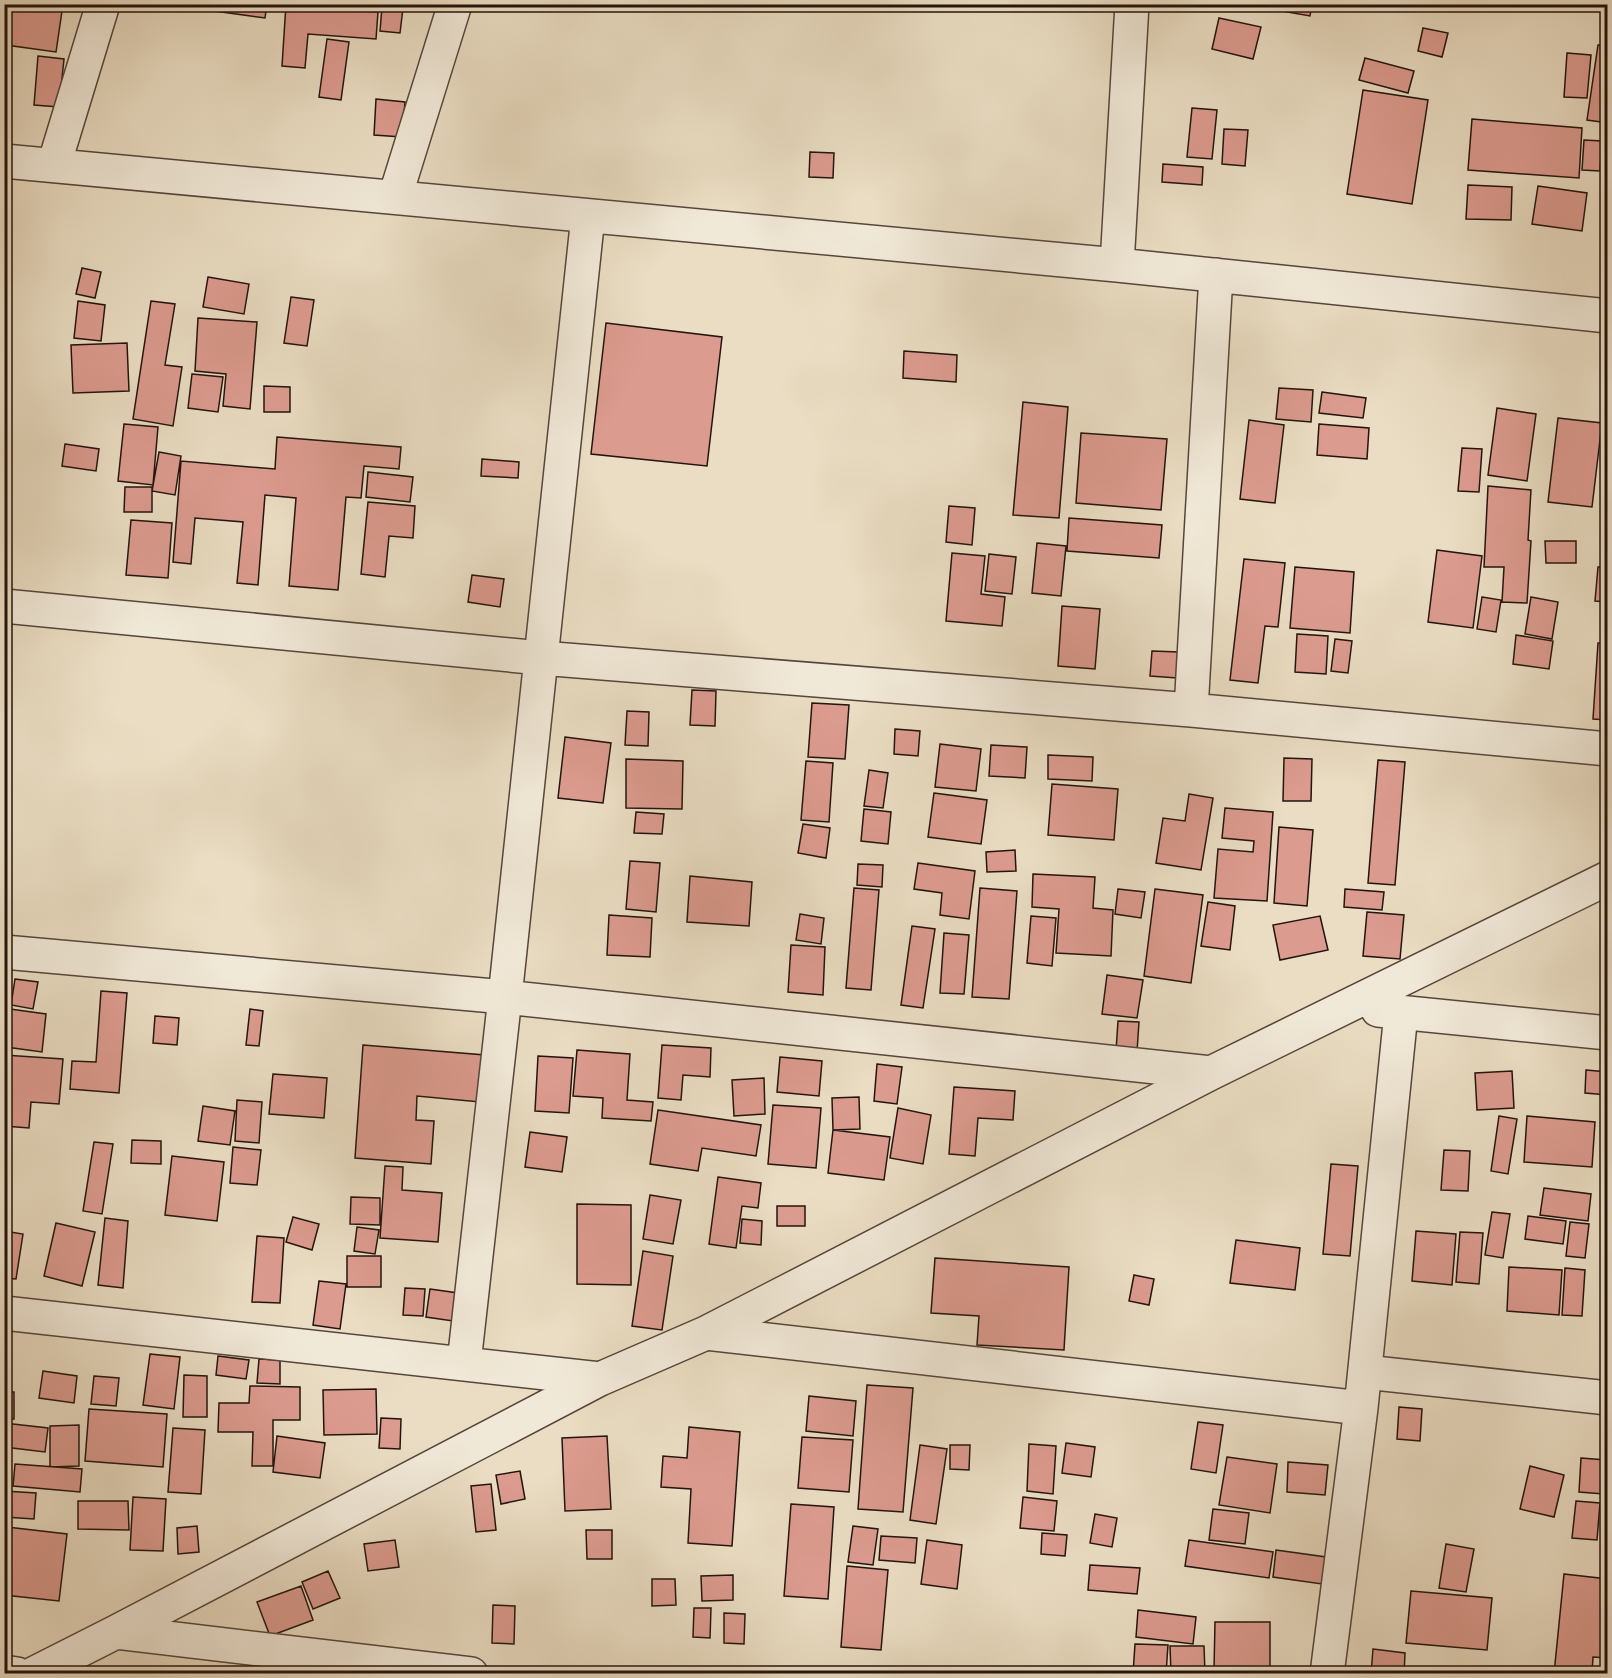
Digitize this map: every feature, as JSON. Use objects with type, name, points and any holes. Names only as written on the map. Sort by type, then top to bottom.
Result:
[{"type":"street","points":[[54,165],[103,4]]},
{"type":"street","points":[[395,197],[455,4]]},
{"type":"street","points":[[1117,265],[1132,4]]},
{"type":"street","points":[[4,161],[1117,265],[1608,316]]},
{"type":"street","points":[[464,1363],[588,216]]},
{"type":"street","points":[[1191,710],[1216,275]]},
{"type":"street","points":[[4,606],[541,658],[1191,710],[1608,749]]},
{"type":"street","points":[[33,1674],[600,1379],[706,1334],[1211,1073],[1608,878]]},
{"type":"street","points":[[4,952],[505,997],[1211,1073]]},
{"type":"street","points":[[1350,1006],[1608,1033]]},
{"type":"street","points":[[1327,1674],[1361,1408],[1401,1013]]},
{"type":"street","points":[[4,1313],[600,1379]]},
{"type":"street","points":[[706,1334],[1361,1408]]},
{"type":"street","points":[[1365,1372],[1608,1398]]},
{"type":"street","points":[[116,1632],[471,1674]]},
{"type":"street","points":[[4,1672],[17,1674]]},
{"type":"building","points":[[12,4],[63,4],[56,52],[6,45]]},
{"type":"building","points":[[201,4],[267,4],[265,18],[200,9]]},
{"type":"building","points":[[286,4],[349,4],[348,10],[378,12],[376,39],[308,34],[305,68],[282,66]]},
{"type":"building","points":[[1266,4],[1312,4],[1310,16],[1265,8]]},
{"type":"building","points":[[382,7],[403,8],[400,33],[380,31]]},
{"type":"building","points":[[1219,18],[1261,27],[1253,59],[1212,49]]},
{"type":"building","points":[[1423,28],[1448,33],[1442,57],[1418,51]]},
{"type":"building","points":[[327,39],[349,42],[341,100],[319,97]]},
{"type":"building","points":[[1598,45],[1608,46],[1608,123],[1587,120]]},
{"type":"building","points":[[1567,53],[1591,55],[1587,98],[1564,97]]},
{"type":"building","points":[[38,56],[64,59],[59,107],[34,105]]},
{"type":"building","points":[[1365,58],[1414,71],[1408,93],[1359,80]]},
{"type":"building","points":[[1363,90],[1428,100],[1412,204],[1347,194]]},
{"type":"building","points":[[376,99],[405,102],[402,137],[374,135]]},
{"type":"building","points":[[1192,108],[1217,110],[1212,159],[1187,157]]},
{"type":"building","points":[[1472,119],[1582,128],[1579,178],[1468,170]]},
{"type":"building","points":[[1224,129],[1248,130],[1245,166],[1222,164]]},
{"type":"building","points":[[1584,140],[1602,141],[1600,171],[1582,170]]},
{"type":"building","points":[[810,152],[834,153],[833,178],[809,177]]},
{"type":"building","points":[[1163,164],[1203,167],[1202,185],[1162,182]]},
{"type":"building","points":[[1468,185],[1512,187],[1511,220],[1466,219]]},
{"type":"building","points":[[1538,186],[1587,193],[1582,231],[1532,224]]},
{"type":"building","points":[[82,268],[101,272],[95,298],[76,294]]},
{"type":"building","points":[[208,277],[249,284],[244,314],[203,307]]},
{"type":"building","points":[[291,297],[314,300],[307,346],[284,343]]},
{"type":"building","points":[[78,301],[105,305],[101,341],[74,338]]},
{"type":"building","points":[[151,301],[175,304],[165,365],[182,367],[173,426],[133,419]]},
{"type":"building","points":[[198,318],[257,322],[250,409],[223,406],[226,374],[195,371]]},
{"type":"building","points":[[606,323],[722,337],[707,466],[591,454]]},
{"type":"building","points":[[127,343],[129,391],[73,393],[71,345]]},
{"type":"building","points":[[904,351],[957,355],[956,382],[903,378]]},
{"type":"building","points":[[192,374],[223,377],[218,412],[188,408]]},
{"type":"building","points":[[264,386],[290,387],[290,412],[264,412]]},
{"type":"building","points":[[1279,388],[1313,390],[1311,422],[1276,419]]},
{"type":"building","points":[[1322,392],[1366,398],[1363,418],[1319,413]]},
{"type":"building","points":[[1023,402],[1068,407],[1059,518],[1013,515]]},
{"type":"building","points":[[1497,408],[1536,414],[1527,481],[1488,475]]},
{"type":"building","points":[[1558,418],[1602,423],[1592,507],[1548,502]]},
{"type":"building","points":[[1249,420],[1284,425],[1275,503],[1240,499]]},
{"type":"building","points":[[124,424],[158,427],[153,485],[118,481]]},
{"type":"building","points":[[1319,424],[1369,428],[1367,459],[1317,455]]},
{"type":"building","points":[[1081,433],[1167,439],[1161,510],[1076,503]]},
{"type":"building","points":[[277,437],[401,447],[399,469],[364,466],[361,498],[346,497],[338,590],[289,586],[296,498],[265,495],[258,585],[237,583],[243,522],[195,518],[191,564],[173,562],[181,461],[275,469]]},
{"type":"building","points":[[65,444],[99,449],[96,471],[62,466]]},
{"type":"building","points":[[1462,448],[1482,449],[1479,492],[1458,491]]},
{"type":"building","points":[[159,452],[181,456],[175,495],[152,491]]},
{"type":"building","points":[[482,459],[519,462],[518,478],[481,476]]},
{"type":"building","points":[[368,472],[413,477],[410,502],[366,497]]},
{"type":"building","points":[[1488,486],[1531,490],[1528,540],[1531,541],[1527,603],[1502,602],[1504,567],[1484,567]]},
{"type":"building","points":[[125,487],[152,487],[152,512],[124,512]]},
{"type":"building","points":[[368,502],[415,506],[413,538],[389,536],[385,577],[361,574]]},
{"type":"building","points":[[949,506],[975,508],[972,545],[946,542]]},
{"type":"building","points":[[1069,518],[1162,525],[1159,558],[1067,551]]},
{"type":"building","points":[[131,520],[172,523],[168,578],[126,575]]},
{"type":"building","points":[[1545,541],[1576,541],[1576,563],[1546,563]]},
{"type":"building","points":[[1037,543],[1066,546],[1061,596],[1032,593]]},
{"type":"building","points":[[1437,550],[1482,556],[1473,628],[1428,622]]},
{"type":"building","points":[[952,553],[985,556],[981,594],[1005,597],[1002,626],[946,621]]},
{"type":"building","points":[[989,554],[1016,557],[1012,594],[985,591]]},
{"type":"building","points":[[1244,559],[1285,563],[1278,627],[1265,626],[1258,683],[1230,680]]},
{"type":"building","points":[[1295,567],[1354,572],[1350,633],[1290,628]]},
{"type":"building","points":[[1598,567],[1608,567],[1608,602],[1595,601]]},
{"type":"building","points":[[472,575],[504,579],[500,607],[468,602]]},
{"type":"building","points":[[1482,597],[1501,600],[1496,632],[1477,629]]},
{"type":"building","points":[[1531,597],[1558,602],[1552,639],[1525,634]]},
{"type":"building","points":[[1603,605],[1608,605],[1608,637],[1602,637]]},
{"type":"building","points":[[1062,606],[1100,609],[1095,669],[1058,666]]},
{"type":"building","points":[[1297,634],[1328,636],[1326,674],[1295,672]]},
{"type":"building","points":[[1516,635],[1553,641],[1549,669],[1513,664]]},
{"type":"building","points":[[1335,639],[1352,641],[1348,673],[1331,671]]},
{"type":"building","points":[[1598,643],[1608,643],[1608,720],[1593,719]]},
{"type":"building","points":[[1152,651],[1179,652],[1177,678],[1150,676]]},
{"type":"building","points":[[692,690],[716,691],[715,726],[690,725]]},
{"type":"building","points":[[812,703],[849,705],[845,759],[808,757]]},
{"type":"building","points":[[627,711],[649,712],[648,746],[625,745]]},
{"type":"building","points":[[895,729],[920,731],[918,756],[894,754]]},
{"type":"building","points":[[565,737],[611,743],[603,803],[558,798]]},
{"type":"building","points":[[940,744],[981,749],[976,791],[935,787]]},
{"type":"building","points":[[991,745],[1027,747],[1025,778],[989,776]]},
{"type":"building","points":[[1048,755],[1093,757],[1092,781],[1048,779]]},
{"type":"building","points":[[1284,758],[1312,759],[1311,801],[1283,801]]},
{"type":"building","points":[[626,759],[683,761],[682,809],[626,808]]},
{"type":"building","points":[[1378,760],[1405,762],[1395,885],[1368,883]]},
{"type":"building","points":[[806,761],[833,763],[829,822],[801,820]]},
{"type":"building","points":[[869,770],[888,773],[883,808],[864,806]]},
{"type":"building","points":[[1052,784],[1118,789],[1114,840],[1048,835]]},
{"type":"building","points":[[934,793],[987,800],[981,844],[928,837]]},
{"type":"building","points":[[1189,794],[1213,798],[1201,870],[1156,863],[1163,818],[1185,821]]},
{"type":"building","points":[[1225,808],[1273,812],[1267,901],[1214,898],[1218,849],[1253,852],[1254,841],[1222,838]]},
{"type":"building","points":[[864,809],[891,812],[888,844],[861,841]]},
{"type":"building","points":[[636,812],[664,814],[662,834],[634,833]]},
{"type":"building","points":[[803,824],[830,828],[826,858],[798,853]]},
{"type":"building","points":[[1279,827],[1313,830],[1307,906],[1274,903]]},
{"type":"building","points":[[1015,850],[1016,871],[987,872],[986,852]]},
{"type":"building","points":[[630,861],[660,863],[656,912],[626,909]]},
{"type":"building","points":[[918,863],[975,871],[969,919],[940,915],[942,893],[914,889]]},
{"type":"building","points":[[858,864],[883,865],[882,887],[857,885]]},
{"type":"building","points":[[1033,874],[1095,877],[1093,908],[1113,910],[1111,956],[1056,953],[1059,909],[1032,907]]},
{"type":"building","points":[[690,876],[752,882],[749,926],[687,922]]},
{"type":"building","points":[[854,888],[879,890],[871,990],[846,988]]},
{"type":"building","points":[[980,888],[1017,891],[1009,999],[972,997]]},
{"type":"building","points":[[1118,889],[1145,892],[1141,918],[1115,914]]},
{"type":"building","points":[[1155,889],[1203,895],[1191,983],[1144,976]]},
{"type":"building","points":[[1345,889],[1384,892],[1382,910],[1344,907]]},
{"type":"building","points":[[1208,902],[1235,906],[1230,950],[1201,946]]},
{"type":"building","points":[[1367,912],[1404,915],[1400,959],[1363,956]]},
{"type":"building","points":[[800,914],[824,918],[821,944],[796,940]]},
{"type":"building","points":[[609,915],[652,918],[650,957],[607,955]]},
{"type":"building","points":[[1031,916],[1056,918],[1052,966],[1027,963]]},
{"type":"building","points":[[1320,916],[1328,950],[1280,960],[1273,925]]},
{"type":"building","points":[[912,926],[935,929],[923,1008],[901,1005]]},
{"type":"building","points":[[944,933],[969,935],[964,994],[940,993]]},
{"type":"building","points":[[791,945],[825,947],[823,995],[788,992]]},
{"type":"building","points":[[1107,975],[1143,980],[1137,1018],[1102,1014]]},
{"type":"building","points":[[1607,977],[1608,1008],[1605,1008]]},
{"type":"building","points":[[15,979],[38,982],[33,1009],[11,1005]]},
{"type":"building","points":[[4,980],[11,981],[9,1006],[4,1005]]},
{"type":"building","points":[[101,991],[127,993],[119,1093],[70,1089],[72,1061],[96,1062]]},
{"type":"building","points":[[10,1009],[46,1014],[42,1052],[6,1047]]},
{"type":"building","points":[[250,1009],[263,1011],[259,1046],[246,1045]]},
{"type":"building","points":[[155,1016],[179,1018],[177,1045],[153,1043]]},
{"type":"building","points":[[1118,1021],[1139,1022],[1137,1052],[1116,1051]]},
{"type":"building","points":[[363,1045],[485,1055],[480,1102],[417,1096],[416,1120],[434,1121],[431,1164],[355,1158]]},
{"type":"building","points":[[662,1045],[711,1048],[710,1077],[683,1075],[681,1100],[658,1098]]},
{"type":"building","points":[[577,1050],[630,1054],[627,1100],[653,1102],[651,1121],[602,1118],[603,1098],[573,1096]]},
{"type":"building","points":[[4,1055],[63,1059],[59,1104],[31,1102],[29,1128],[4,1126]]},
{"type":"building","points":[[538,1056],[573,1058],[569,1113],[535,1111]]},
{"type":"building","points":[[780,1057],[822,1061],[819,1096],[777,1092]]},
{"type":"building","points":[[877,1064],[902,1067],[897,1104],[874,1101]]},
{"type":"building","points":[[1586,1070],[1608,1072],[1608,1095],[1585,1093]]},
{"type":"building","points":[[1512,1071],[1514,1108],[1477,1110],[1475,1073]]},
{"type":"building","points":[[273,1074],[327,1078],[324,1118],[269,1114]]},
{"type":"building","points":[[764,1078],[765,1114],[734,1116],[732,1080]]},
{"type":"building","points":[[954,1087],[1015,1091],[1013,1120],[978,1118],[975,1156],[949,1154]]},
{"type":"building","points":[[859,1097],[860,1129],[833,1130],[832,1098]]},
{"type":"building","points":[[237,1100],[262,1102],[259,1143],[235,1141]]},
{"type":"building","points":[[773,1105],[821,1108],[816,1168],[768,1164]]},
{"type":"building","points":[[203,1106],[235,1111],[230,1145],[198,1141]]},
{"type":"building","points":[[898,1108],[931,1115],[923,1164],[890,1158]]},
{"type":"building","points":[[658,1110],[761,1125],[756,1156],[702,1148],[698,1171],[650,1164]]},
{"type":"building","points":[[1499,1116],[1517,1119],[1508,1174],[1491,1171]]},
{"type":"building","points":[[1527,1116],[1595,1122],[1592,1167],[1524,1162]]},
{"type":"building","points":[[833,1130],[890,1137],[884,1180],[828,1173]]},
{"type":"building","points":[[530,1132],[567,1137],[562,1172],[525,1167]]},
{"type":"building","points":[[132,1140],[161,1141],[161,1164],[131,1163]]},
{"type":"building","points":[[94,1142],[113,1144],[102,1214],[83,1211]]},
{"type":"building","points":[[233,1147],[261,1150],[257,1185],[230,1183]]},
{"type":"building","points":[[1444,1150],[1470,1151],[1468,1191],[1441,1190]]},
{"type":"building","points":[[172,1156],[224,1162],[217,1221],[165,1215]]},
{"type":"building","points":[[1331,1164],[1358,1166],[1350,1256],[1323,1254]]},
{"type":"building","points":[[385,1166],[403,1167],[402,1190],[442,1193],[438,1242],[380,1238]]},
{"type":"building","points":[[718,1177],[761,1183],[758,1208],[742,1206],[736,1248],[709,1244]]},
{"type":"building","points":[[1544,1188],[1591,1194],[1588,1221],[1540,1215]]},
{"type":"building","points":[[650,1195],[681,1200],[673,1244],[643,1239]]},
{"type":"building","points":[[351,1197],[380,1198],[380,1225],[350,1224]]},
{"type":"building","points":[[577,1204],[631,1205],[631,1285],[577,1284]]},
{"type":"building","points":[[777,1206],[805,1206],[805,1226],[777,1226]]},
{"type":"building","points":[[1492,1212],[1510,1214],[1503,1258],[1485,1255]]},
{"type":"building","points":[[1528,1216],[1566,1221],[1563,1244],[1525,1239]]},
{"type":"building","points":[[293,1217],[319,1224],[312,1250],[286,1242]]},
{"type":"building","points":[[105,1218],[128,1221],[123,1288],[98,1285]]},
{"type":"building","points":[[742,1219],[762,1221],[761,1245],[740,1243]]},
{"type":"building","points":[[1570,1222],[1589,1224],[1585,1258],[1566,1256]]},
{"type":"building","points":[[56,1223],[95,1232],[82,1286],[44,1276]]},
{"type":"building","points":[[357,1227],[379,1230],[375,1254],[354,1251]]},
{"type":"building","points":[[4,1231],[23,1234],[16,1279],[4,1278]]},
{"type":"building","points":[[1416,1231],[1456,1234],[1452,1285],[1412,1281]]},
{"type":"building","points":[[1460,1232],[1483,1233],[1479,1284],[1456,1282]]},
{"type":"building","points":[[257,1236],[284,1238],[280,1303],[252,1302]]},
{"type":"building","points":[[1236,1240],[1300,1248],[1295,1290],[1230,1283]]},
{"type":"building","points":[[643,1251],[673,1256],[662,1330],[632,1326]]},
{"type":"building","points":[[347,1256],[381,1256],[381,1287],[347,1287]]},
{"type":"building","points":[[935,1258],[1069,1267],[1064,1350],[977,1345],[979,1316],[931,1313]]},
{"type":"building","points":[[1509,1267],[1562,1270],[1559,1315],[1507,1311]]},
{"type":"building","points":[[1565,1268],[1585,1270],[1582,1316],[1562,1315]]},
{"type":"building","points":[[1134,1275],[1154,1279],[1149,1305],[1129,1301]]},
{"type":"building","points":[[319,1281],[346,1284],[340,1329],[313,1325]]},
{"type":"building","points":[[405,1288],[425,1289],[423,1316],[403,1315]]},
{"type":"building","points":[[430,1289],[458,1293],[453,1321],[426,1317]]},
{"type":"building","points":[[150,1354],[180,1357],[174,1409],[143,1405]]},
{"type":"building","points":[[218,1356],[249,1360],[246,1379],[216,1375]]},
{"type":"building","points":[[259,1359],[280,1360],[280,1384],[257,1383]]},
{"type":"building","points":[[43,1371],[77,1376],[74,1403],[39,1398]]},
{"type":"building","points":[[184,1375],[207,1376],[207,1417],[183,1417]]},
{"type":"building","points":[[94,1376],[119,1378],[116,1406],[91,1404]]},
{"type":"building","points":[[867,1385],[913,1388],[903,1512],[858,1509]]},
{"type":"building","points":[[250,1386],[300,1387],[300,1420],[273,1420],[273,1466],[252,1466],[253,1432],[218,1432],[219,1403],[249,1403]]},
{"type":"building","points":[[376,1389],[377,1434],[324,1435],[323,1390]]},
{"type":"building","points":[[4,1392],[14,1392],[14,1419],[4,1419]]},
{"type":"building","points":[[809,1396],[856,1401],[853,1436],[806,1431]]},
{"type":"building","points":[[1399,1407],[1422,1409],[1420,1441],[1397,1439]]},
{"type":"building","points":[[89,1409],[167,1414],[163,1467],[85,1461]]},
{"type":"building","points":[[381,1418],[401,1419],[400,1449],[379,1448]]},
{"type":"building","points":[[1198,1422],[1223,1425],[1216,1473],[1191,1469]]},
{"type":"building","points":[[4,1423],[48,1428],[45,1452],[4,1447]]},
{"type":"building","points":[[79,1425],[79,1466],[50,1467],[50,1426]]},
{"type":"building","points":[[689,1427],[740,1432],[732,1546],[688,1543],[691,1489],[661,1487],[663,1456],[687,1458]]},
{"type":"building","points":[[173,1428],[205,1430],[201,1494],[168,1492]]},
{"type":"building","points":[[277,1436],[325,1443],[320,1478],[273,1472]]},
{"type":"building","points":[[607,1436],[611,1509],[565,1511],[562,1438]]},
{"type":"building","points":[[802,1437],[853,1440],[849,1492],[798,1488]]},
{"type":"building","points":[[1066,1443],[1095,1447],[1091,1477],[1062,1473]]},
{"type":"building","points":[[1029,1444],[1056,1446],[1053,1494],[1027,1491]]},
{"type":"building","points":[[920,1445],[947,1449],[936,1524],[910,1520]]},
{"type":"building","points":[[950,1445],[970,1445],[969,1470],[950,1469]]},
{"type":"building","points":[[1227,1457],[1277,1464],[1270,1513],[1219,1505]]},
{"type":"building","points":[[1581,1458],[1606,1460],[1604,1494],[1579,1492]]},
{"type":"building","points":[[1288,1462],[1328,1465],[1325,1495],[1287,1492]]},
{"type":"building","points":[[15,1464],[82,1469],[80,1492],[13,1486]]},
{"type":"building","points":[[1530,1466],[1564,1475],[1554,1517],[1520,1509]]},
{"type":"building","points":[[520,1471],[525,1499],[501,1504],[496,1475]]},
{"type":"building","points":[[491,1484],[496,1530],[476,1532],[471,1486]]},
{"type":"building","points":[[4,1491],[36,1493],[34,1519],[4,1517]]},
{"type":"building","points":[[133,1497],[166,1499],[163,1551],[130,1550]]},
{"type":"building","points":[[1023,1497],[1057,1501],[1054,1531],[1020,1528]]},
{"type":"building","points":[[78,1501],[128,1501],[129,1530],[78,1529]]},
{"type":"building","points":[[1576,1501],[1600,1503],[1597,1540],[1572,1538]]},
{"type":"building","points":[[1607,1502],[1608,1565],[1604,1565]]},
{"type":"building","points":[[791,1504],[834,1507],[828,1599],[784,1596]]},
{"type":"building","points":[[1213,1509],[1249,1513],[1245,1544],[1209,1540]]},
{"type":"building","points":[[1095,1514],[1117,1518],[1112,1547],[1090,1543]]},
{"type":"building","points":[[197,1526],[199,1552],[178,1554],[177,1528]]},
{"type":"building","points":[[853,1526],[878,1529],[873,1565],[848,1562]]},
{"type":"building","points":[[7,1527],[67,1534],[59,1601],[4,1595],[4,1550]]},
{"type":"building","points":[[586,1530],[612,1530],[612,1559],[587,1559]]},
{"type":"building","points":[[1042,1533],[1067,1535],[1065,1556],[1041,1554]]},
{"type":"building","points":[[881,1536],[917,1538],[915,1563],[879,1560]]},
{"type":"building","points":[[395,1540],[399,1567],[368,1571],[364,1544]]},
{"type":"building","points":[[927,1540],[962,1545],[957,1589],[921,1584]]},
{"type":"building","points":[[1189,1540],[1273,1552],[1269,1578],[1185,1566]]},
{"type":"building","points":[[1446,1544],[1474,1549],[1466,1592],[1439,1588]]},
{"type":"building","points":[[1276,1550],[1326,1557],[1322,1584],[1273,1577]]},
{"type":"building","points":[[1090,1565],[1140,1568],[1137,1594],[1088,1590]]},
{"type":"building","points":[[847,1566],[888,1570],[881,1650],[841,1647]]},
{"type":"building","points":[[328,1571],[340,1598],[313,1609],[302,1582]]},
{"type":"building","points":[[1564,1574],[1608,1579],[1608,1658],[1593,1657],[1592,1674],[1554,1674]]},
{"type":"building","points":[[733,1575],[733,1600],[702,1601],[701,1576]]},
{"type":"building","points":[[652,1579],[675,1579],[676,1605],[652,1606]]},
{"type":"building","points":[[301,1586],[313,1620],[270,1636],[257,1602]]},
{"type":"building","points":[[1411,1591],[1492,1598],[1487,1650],[1406,1643]]},
{"type":"building","points":[[493,1605],[515,1606],[514,1644],[492,1643]]},
{"type":"building","points":[[694,1608],[711,1608],[710,1638],[693,1637]]},
{"type":"building","points":[[1138,1610],[1196,1617],[1193,1644],[1136,1637]]},
{"type":"building","points":[[724,1613],[745,1614],[744,1644],[724,1643]]},
{"type":"building","points":[[1215,1622],[1270,1622],[1270,1670],[1214,1670]]},
{"type":"building","points":[[1135,1644],[1168,1645],[1166,1674],[1133,1674]]},
{"type":"building","points":[[1170,1646],[1204,1646],[1205,1674],[1171,1674]]},
{"type":"building","points":[[1373,1649],[1405,1653],[1404,1674],[1371,1674]]}]
